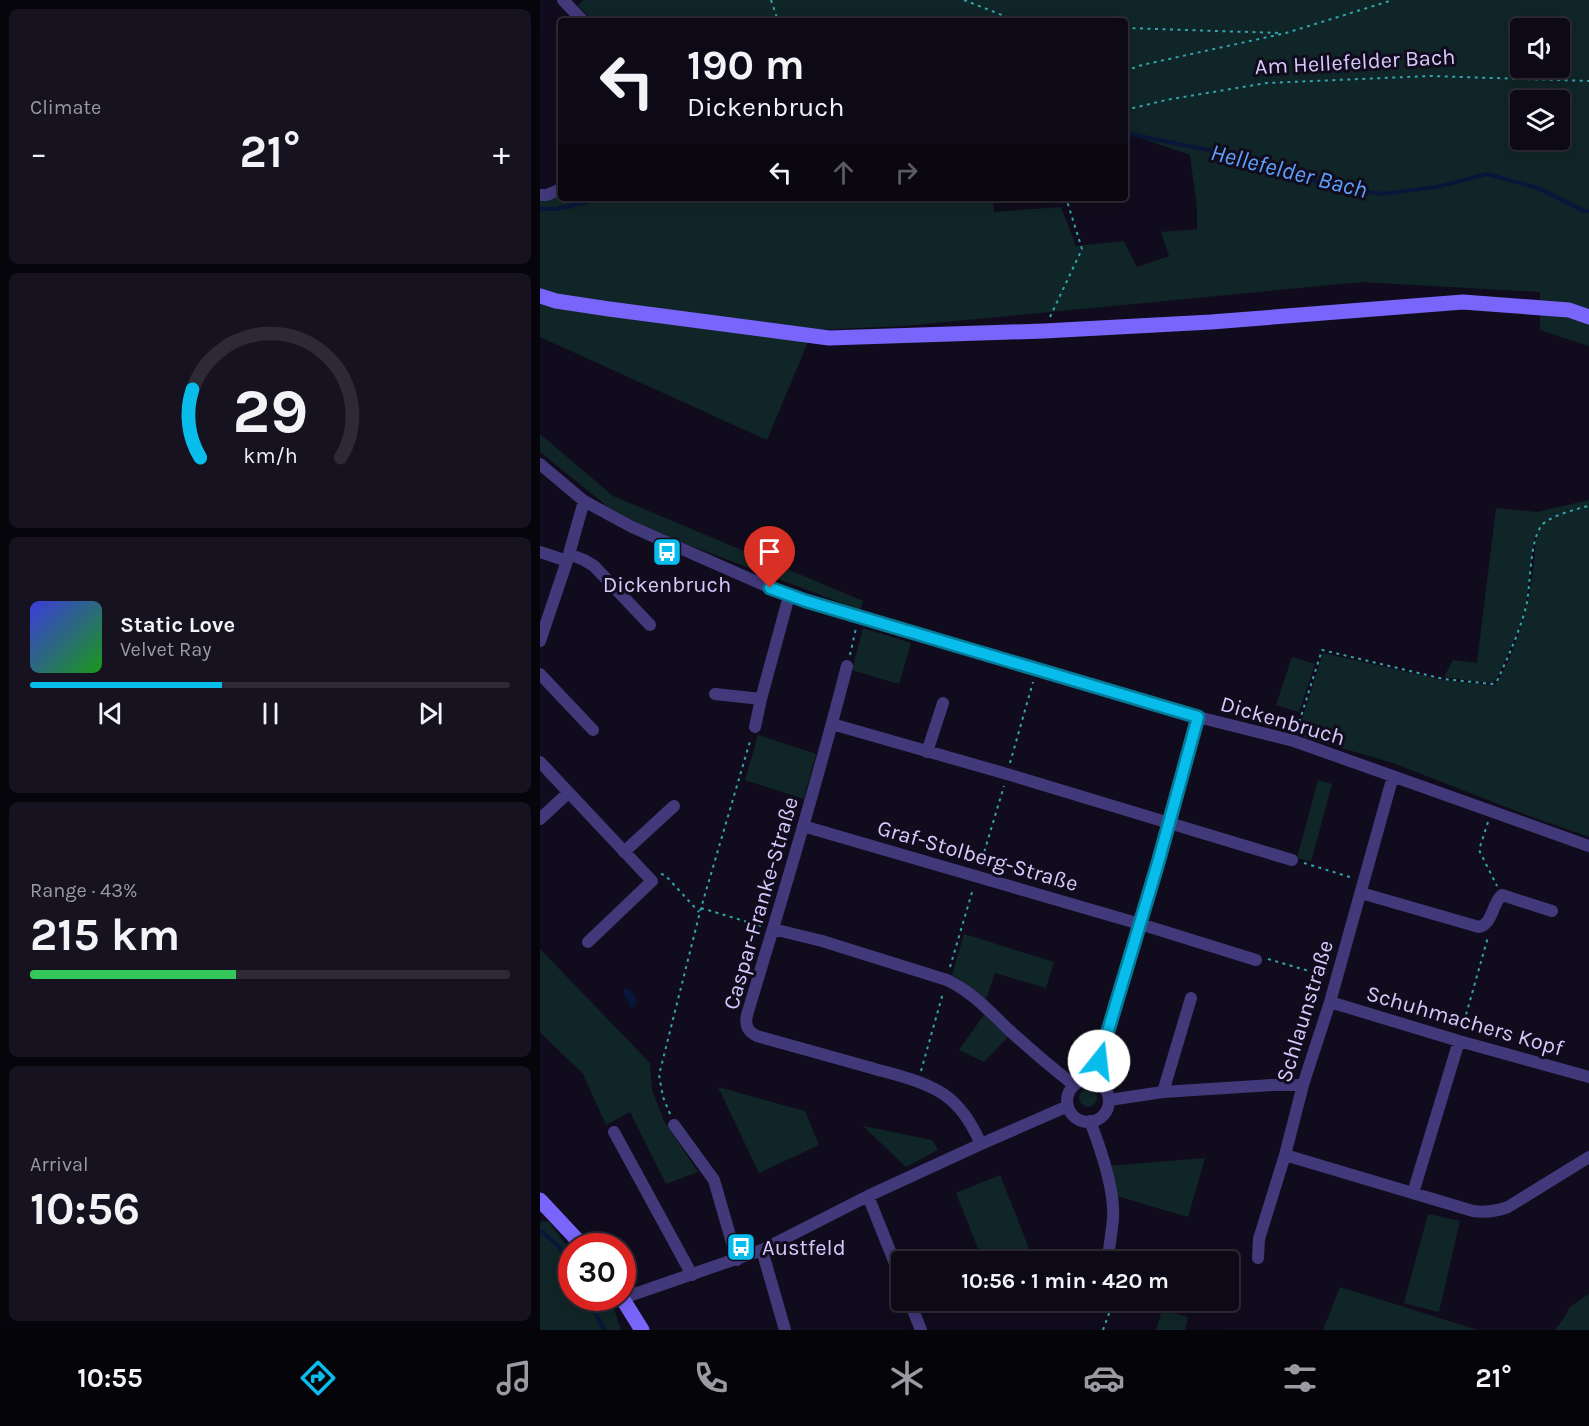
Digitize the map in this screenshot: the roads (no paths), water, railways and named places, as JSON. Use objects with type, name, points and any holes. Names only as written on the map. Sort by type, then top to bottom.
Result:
[{"type":"main road","points":[[540,296],[556,301],[609,309],[829,338],[1044,331],[1211,322],[1463,302],[1569,310],[1589,317]]},
{"type":"main road","points":[[540,1200],[571,1233]]},
{"type":"main road","points":[[631,1311],[642,1330]]},
{"type":"street","points":[[563,0],[580,18]]},
{"type":"street","points":[[540,195],[558,190]]},
{"type":"street","name":"Dickenbruch","points":[[540,464],[584,501],[642,532],[789,596],[1198,717],[1294,741],[1589,846]]},
{"type":"street","points":[[540,641],[584,501]]},
{"type":"street","points":[[540,552],[584,560],[594,566],[651,625]]},
{"type":"street","points":[[755,727],[789,596]]},
{"type":"street","name":"Caspar-Franke-Straße","points":[[847,666],[747,1015],[747,1028],[751,1033],[928,1087],[948,1097],[960,1109],[971,1122],[981,1144]]},
{"type":"street","points":[[540,674],[593,730]]},
{"type":"street","points":[[715,694],[761,699]]},
{"type":"street","points":[[927,752],[943,703]]},
{"type":"street","points":[[1093,1081],[1170,822],[1198,717]]},
{"type":"street","points":[[832,724],[1170,822],[1292,860]]},
{"type":"street","points":[[540,762],[652,881],[588,942]]},
{"type":"street","name":"Schlaunstraße","points":[[1258,1258],[1259,1239],[1285,1155],[1303,1085],[1330,1002],[1393,777]]},
{"type":"street","points":[[540,819],[568,793]]},
{"type":"street","points":[[624,852],[674,806]]},
{"type":"street","name":"Graf-Stolberg-Straße","points":[[803,826],[1256,960]]},
{"type":"street","points":[[1363,887],[1479,927],[1488,922],[1498,898],[1502,895],[1552,911]]},
{"type":"street","points":[[773,929],[822,941],[958,985],[1043,1061],[1074,1085]]},
{"type":"street","points":[[1163,1092],[1191,998]]},
{"type":"street","name":"Schuhmachers Kopf","points":[[1330,1002],[1589,1077]]},
{"type":"street","points":[[1413,1193],[1459,1041]]},
{"type":"street","points":[[1085,1080],[1093,1081],[1106,1090],[1108,1106],[1101,1117],[1083,1121],[1071,1113],[1068,1097],[1074,1085],[1085,1080]]},
{"type":"street","points":[[1109,1100],[1163,1092],[1303,1085]]},
{"type":"street","points":[[636,1294],[762,1250],[868,1196],[1068,1106]]},
{"type":"street","points":[[1090,1121],[1097,1140],[1112,1204],[1113,1218],[1109,1251]]},
{"type":"street","points":[[674,1125],[714,1180],[736,1260]]},
{"type":"street","points":[[614,1132],[692,1275]]},
{"type":"street","points":[[1285,1155],[1481,1212],[1508,1206],[1589,1157]]},
{"type":"street","points":[[868,1196],[891,1254]]},
{"type":"street","points":[[762,1250],[785,1330]]},
{"type":"street","points":[[913,1311],[921,1330]]},
{"type":"water","points":[[624,989],[631,991],[634,995],[637,1003],[633,1008],[624,996]]},
{"type":"waterway","name":"Hellefelder Bach","points":[[1128,134],[1257,160],[1299,178],[1381,194],[1437,187],[1487,174],[1538,188],[1584,211],[1589,211]]},
{"type":"waterway","name":"Hellefelder Bach","points":[[540,209],[557,209],[592,201]]},
{"type":"waterway","points":[[540,1231],[558,1247]]},
{"type":"waterway","points":[[594,1311],[604,1330]]},
{"type":"place","name":"Dickenbruch","points":[[667,552]]},
{"type":"place","name":"Austfeld","points":[[741,1247]]}]
